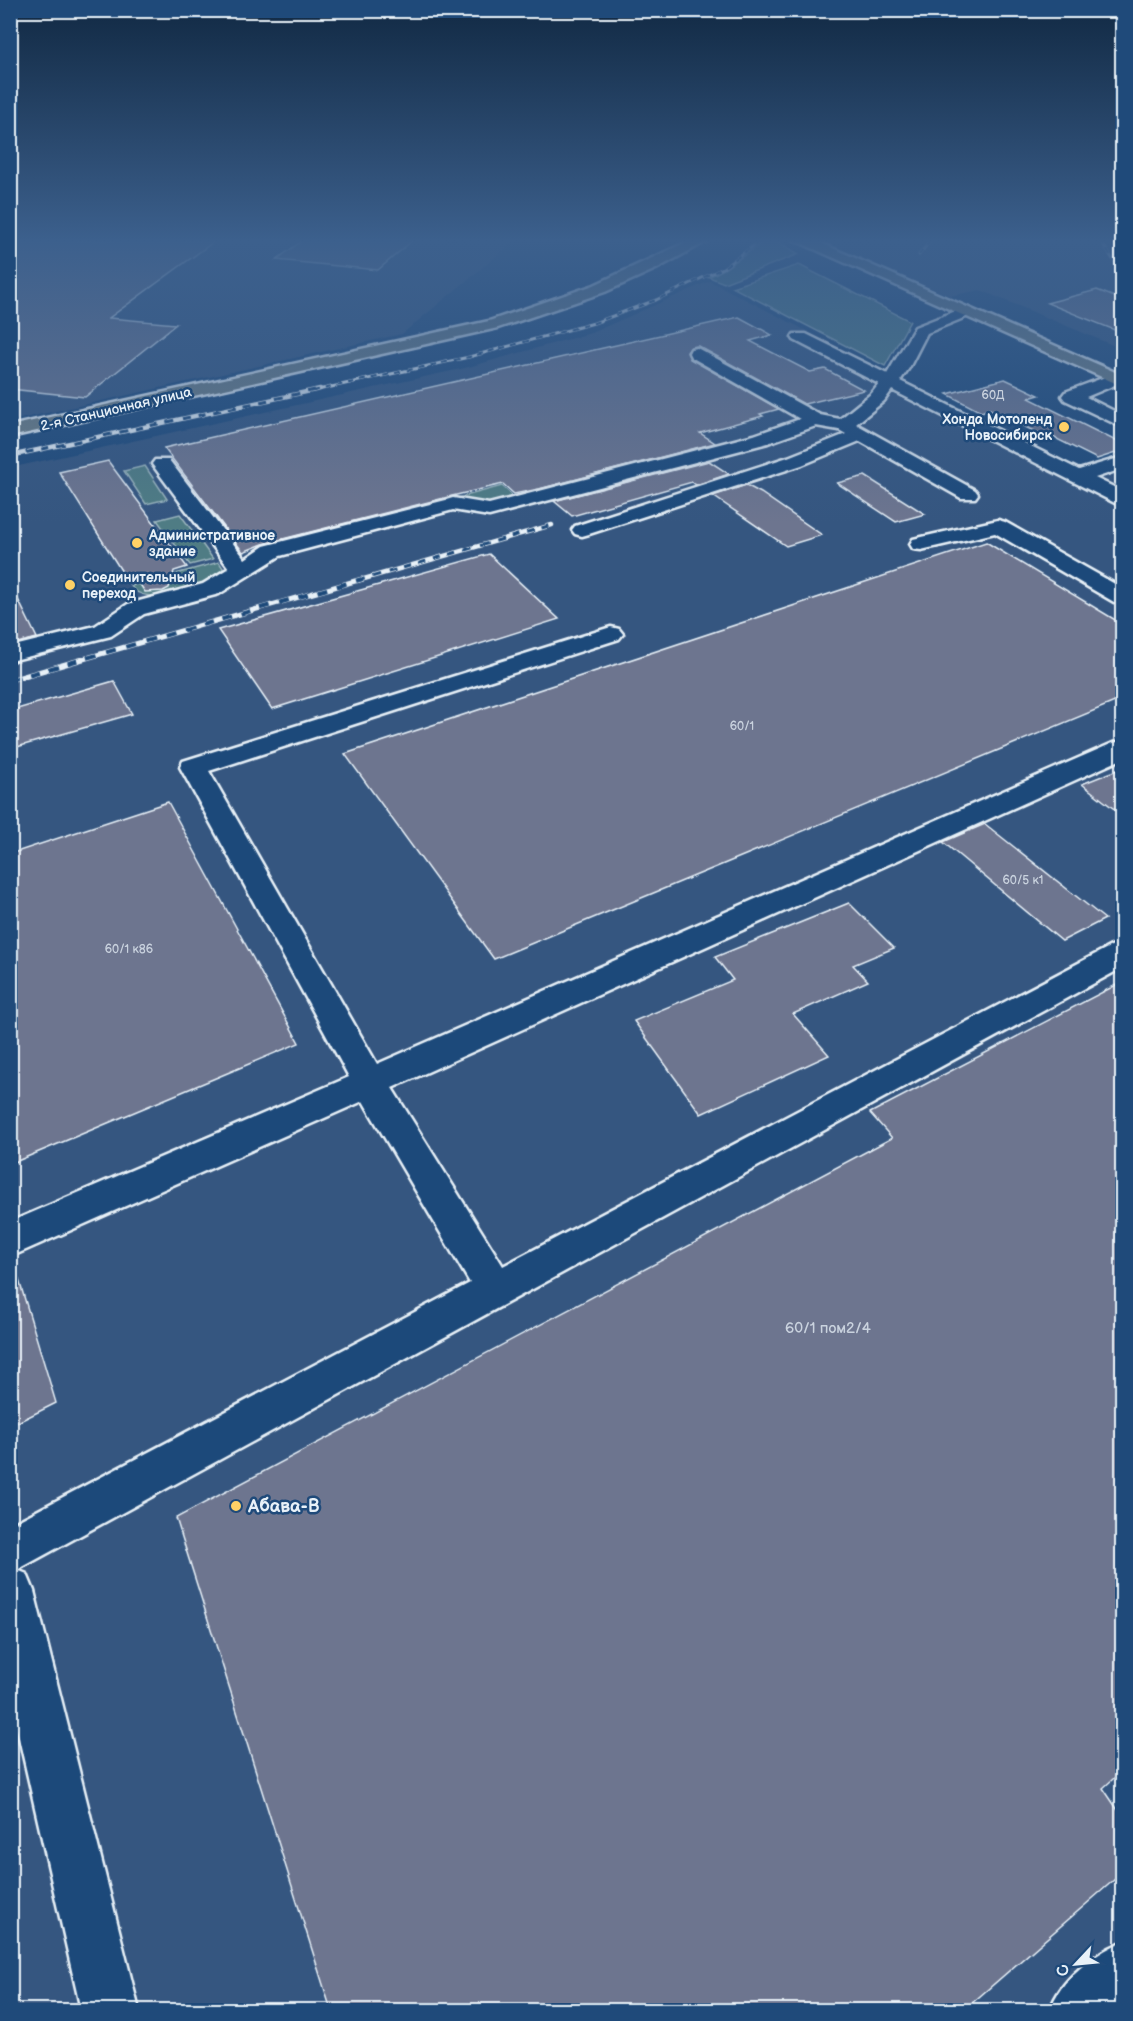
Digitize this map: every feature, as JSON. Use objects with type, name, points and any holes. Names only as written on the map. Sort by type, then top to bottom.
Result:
[{"type":"main road","name":"2-я Станционная улица","points":[[10,432],[450,334]]},
{"type":"main road","points":[[1016,334],[1119,380]]},
{"type":"lane","points":[[582,530],[795,461],[853,429],[901,368],[919,334]]},
{"type":"lane","points":[[800,337],[1122,499]]},
{"type":"lane","points":[[697,353],[815,420],[853,429],[968,494]]},
{"type":"lane","points":[[1119,380],[1071,396],[1122,422]]},
{"type":"lane","points":[[10,654],[103,631],[136,609],[211,589],[272,551],[453,504],[489,510],[761,439],[815,420]]},
{"type":"lane","points":[[1079,476],[1122,463]]},
{"type":"lane","points":[[162,464],[242,570]]},
{"type":"lane","points":[[921,544],[998,526],[1122,597]]},
{"type":"lane","points":[[496,1290],[370,1083],[193,766],[611,634]]},
{"type":"lane","points":[[10,1240],[1122,749]]},
{"type":"lane","points":[[10,1550],[1122,954]]},
{"type":"lane","points":[[10,1591],[110,2010]]},
{"type":"lane","points":[[1079,2010],[1122,1971]]},
{"type":"shaded area","points":[[11,334],[401,334],[11,421]]},
{"type":"shaded area","points":[[586,334],[813,334],[1096,480],[1122,472],[1122,2010],[11,2010],[10,468],[465,368]]},
{"type":"shaded area","points":[[1087,334],[1122,334],[1122,349]]},
{"type":"green space","points":[[824,334],[903,334],[885,366]]},
{"type":"green space","points":[[145,466],[167,499],[146,504],[124,471]]},
{"type":"green space","points":[[502,486],[511,494],[510,500],[489,506],[454,499]]},
{"type":"green space","points":[[180,514],[213,559],[190,565],[157,520]]},
{"type":"green space","points":[[219,562],[223,568],[218,575],[194,589],[164,596],[149,596],[138,593],[131,586]]},
{"type":"building","points":[[10,334],[163,334],[85,397],[10,389]]},
{"type":"building","points":[[663,334],[771,334],[750,341],[810,372],[825,369],[864,390],[804,404],[698,346],[691,347],[687,352],[690,359],[779,409],[760,414],[763,416],[700,433],[715,443],[514,494],[503,484],[263,544],[243,552],[164,448]]},
{"type":"building","points":[[1005,379],[1039,395],[1029,398],[1122,444],[1122,451],[1097,459],[1049,435],[1043,436],[990,409],[981,412],[947,394]]},
{"type":"building","name":"Административное здание","points":[[108,461],[187,567],[174,571],[169,588],[163,591],[145,592],[137,580],[129,583],[59,472]]},
{"type":"building","points":[[709,461],[729,474],[696,485],[692,482],[572,516],[554,501]]},
{"type":"building","points":[[865,476],[925,514],[896,522],[837,483]]},
{"type":"building","points":[[746,485],[822,535],[786,546],[713,496]]},
{"type":"building","points":[[986,542],[1122,624],[1122,699],[494,959],[345,754]]},
{"type":"building","points":[[489,554],[559,619],[272,709],[218,630]]},
{"type":"building","points":[[10,583],[37,638],[10,645]]},
{"type":"building","points":[[114,681],[132,714],[10,749],[10,711]]},
{"type":"building","points":[[1122,768],[1122,815],[1082,784]]},
{"type":"building","points":[[168,802],[299,1043],[10,1164],[10,854]]},
{"type":"building","points":[[985,824],[1105,919],[1062,941],[943,842]]},
{"type":"building","points":[[849,903],[894,948],[853,965],[868,981],[793,1014],[829,1055],[701,1114],[634,1021],[733,980],[715,957]]},
{"type":"building","points":[[1122,982],[1122,1771],[1103,1788],[1122,1816],[1122,1873],[964,2010],[331,2010],[176,1518],[892,1138],[870,1113]]},
{"type":"building","points":[[16,1270],[56,1403],[10,1426],[10,1271]]},
{"type":"railway","points":[[313,391],[469,357],[552,334]]},
{"type":"railway","points":[[10,456],[320,389]]},
{"type":"railway","points":[[357,581],[552,525]]},
{"type":"railway","points":[[10,680],[362,579]]},
{"type":"place","name":"Хонда Мотоленд Новосибирск","points":[[1064,427]]},
{"type":"place","name":"Административное здание","points":[[137,543]]},
{"type":"place","name":"Соединительный переход","points":[[70,585]]},
{"type":"place","name":"Абава-В","points":[[236,1506]]}]
